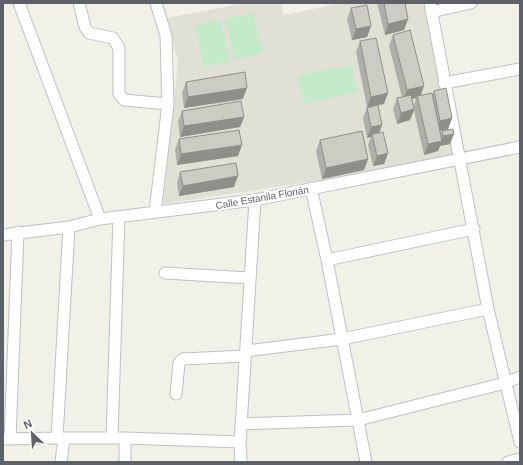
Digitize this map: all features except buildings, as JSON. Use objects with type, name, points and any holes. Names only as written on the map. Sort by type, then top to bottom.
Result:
[{"type":"street","points":[[19,3],[100,219]]},
{"type":"street","points":[[79,3],[85,27],[89,33],[113,38],[119,48],[118,94],[124,100],[168,104]]},
{"type":"street","points":[[155,212],[168,104],[166,36],[156,3]]},
{"type":"street","points":[[471,3],[431,8],[488,309],[520,442]]},
{"type":"street","points":[[444,83],[520,69]]},
{"type":"street","name":"Calle Estanila Florián","points":[[3,235],[69,227],[100,219],[255,200],[520,147]]},
{"type":"street","points":[[311,188],[327,260],[366,462]]},
{"type":"street","points":[[240,462],[255,200]]},
{"type":"street","points":[[112,438],[119,217]]},
{"type":"street","points":[[61,462],[60,438],[69,227]]},
{"type":"street","points":[[327,260],[474,229]]},
{"type":"street","points":[[18,232],[6,439],[125,438],[240,442]]},
{"type":"street","points":[[165,273],[250,278]]},
{"type":"street","points":[[176,394],[179,363],[183,359],[246,354],[342,339],[488,309]]},
{"type":"street","points":[[241,424],[358,420],[505,383],[520,377]]},
{"type":"street","points":[[125,438],[125,462]]},
{"type":"street","points":[[508,462],[520,460]]},
{"type":"shaded area","points":[[247,3],[281,3],[284,15],[342,3],[424,3],[454,154],[316,181],[163,204],[178,61],[166,18]]},
{"type":"green space","points":[[253,13],[263,53],[235,60],[225,19]]},
{"type":"green space","points":[[220,20],[230,61],[204,67],[195,26]]},
{"type":"green space","points":[[351,65],[357,92],[304,104],[298,76]]}]
